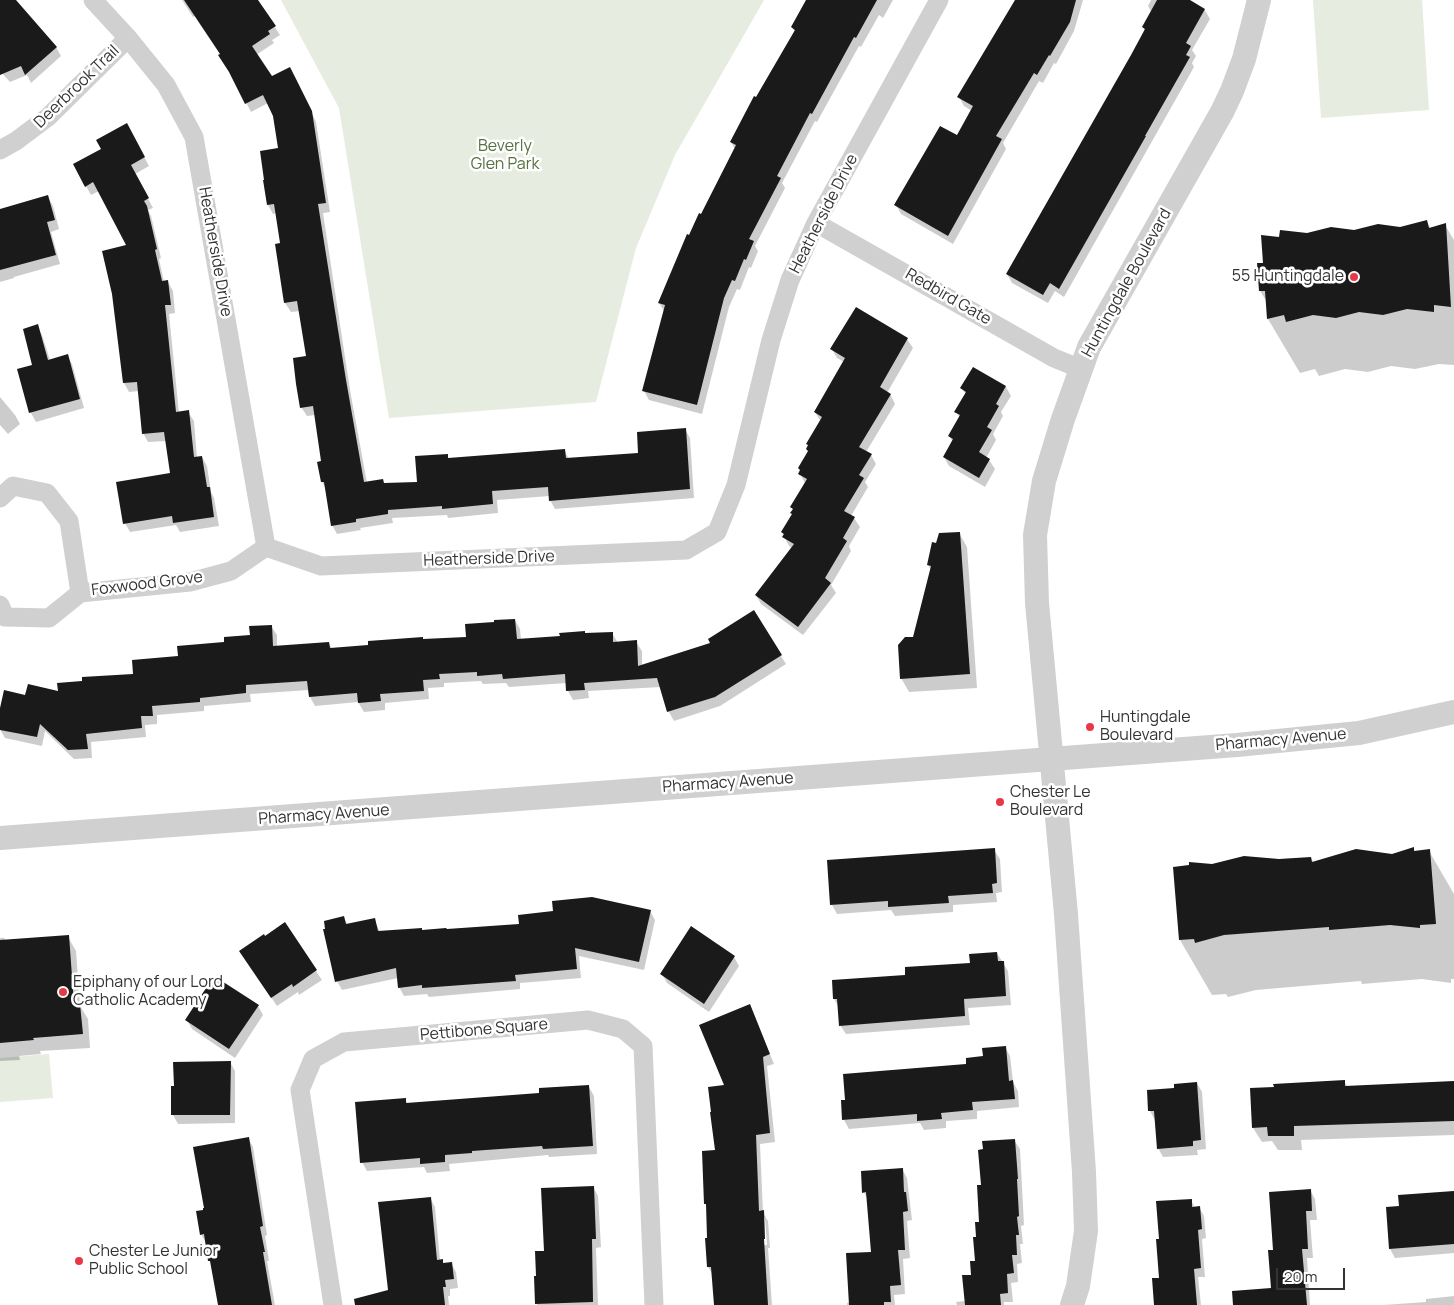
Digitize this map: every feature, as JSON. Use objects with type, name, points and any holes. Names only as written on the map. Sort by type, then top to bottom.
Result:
[{"type":"street","name":"Heatherside Drive","points":[[93,0],[128,38],[166,85],[194,137],[266,547],[322,566],[686,550],[717,532],[736,484],[771,340],[790,280],[816,222],[939,0]]},
{"type":"street","name":"Huntingdale Boulevard","points":[[1051,758],[1037,596],[1035,536],[1044,481],[1088,348],[1222,112],[1244,59],[1259,0]]},
{"type":"street","name":"Deerbrook Trail","points":[[0,150],[48,118],[128,38]]},
{"type":"street","name":"Redbird Gate","points":[[816,222],[1054,358],[1080,368]]},
{"type":"street","name":"Foxwood Grove","points":[[0,498],[13,486],[47,493],[69,521],[80,593]]},
{"type":"street","name":"Foxwood Grove","points":[[0,605],[5,618],[49,618],[80,593],[190,582],[231,571],[266,547]]},
{"type":"street","name":"Pharmacy Avenue","points":[[0,838],[1236,745],[1359,733],[1454,712]]},
{"type":"street","points":[[1051,758],[1066,914],[1085,1192],[1086,1230],[1078,1286],[1072,1305]]},
{"type":"street","name":"Pettibone Square","points":[[333,1305],[300,1090],[313,1059],[344,1042],[588,1020],[623,1029],[643,1046],[654,1305]]},
{"type":"green space","name":"Beverly Glen Park","points":[[281,0],[764,0],[675,155],[636,248],[596,402],[389,418],[339,108]]},
{"type":"green space","points":[[1313,0],[1422,0],[1429,110],[1321,118]]},
{"type":"green space","points":[[49,1054],[53,1098],[0,1102],[0,1058]]},
{"type":"building","points":[[0,0],[16,0],[57,47],[25,75],[21,66],[0,75]]},
{"type":"building","points":[[184,0],[258,0],[276,26],[268,31],[270,34],[252,46],[272,76],[290,67],[312,111],[326,203],[318,204],[364,482],[383,479],[384,483],[417,482],[415,456],[448,454],[448,458],[565,449],[566,458],[638,453],[637,432],[686,428],[690,489],[549,501],[548,487],[492,491],[493,504],[442,509],[442,506],[388,510],[388,514],[356,519],[356,522],[331,526],[324,482],[321,482],[317,462],[321,461],[313,406],[300,408],[296,384],[293,358],[306,356],[297,301],[284,303],[275,244],[280,243],[274,204],[267,205],[263,180],[260,151],[278,148],[273,116],[263,95],[245,104],[218,55],[220,54]]},
{"type":"building","points":[[806,0],[877,0],[856,38],[854,37],[812,114],[810,113],[777,176],[781,178],[749,239],[754,241],[746,260],[744,259],[735,281],[732,280],[724,298],[697,405],[642,391],[665,305],[658,303],[687,234],[689,235],[699,213],[701,214],[736,145],[730,142],[754,96],[756,97],[795,30],[791,27]]},
{"type":"building","points":[[1015,0],[1076,0],[1070,22],[1050,56],[1037,75],[1034,73],[996,136],[1002,139],[948,236],[894,205],[940,126],[957,135],[973,106],[957,97]]},
{"type":"building","points":[[1157,0],[1190,0],[1205,9],[1186,43],[1191,46],[1186,55],[1190,57],[1059,289],[1050,283],[1043,295],[1006,274],[1131,55],[1145,29],[1142,27]]},
{"type":"building","points":[[127,123],[145,157],[131,165],[149,198],[144,201],[147,206],[157,249],[155,250],[162,281],[168,280],[171,305],[165,305],[176,412],[189,410],[194,457],[202,456],[207,487],[210,487],[214,517],[173,523],[172,516],[123,524],[116,482],[170,473],[164,432],[142,434],[137,382],[123,383],[112,294],[102,251],[126,245],[93,182],[85,187],[73,164],[101,149],[96,140]]},
{"type":"building","points":[[48,195],[55,220],[47,222],[56,255],[0,270],[0,209]]},
{"type":"building","name":"55 Huntingdale","points":[[1427,220],[1429,228],[1446,223],[1451,307],[1434,305],[1434,312],[1407,309],[1383,315],[1359,312],[1336,318],[1313,315],[1286,322],[1284,315],[1267,319],[1265,291],[1259,291],[1257,263],[1263,263],[1261,235],[1279,237],[1280,230],[1307,233],[1331,227],[1354,230],[1378,224],[1400,227]]},
{"type":"building","points":[[856,307],[908,338],[880,387],[891,394],[859,447],[872,454],[859,475],[864,478],[844,511],[855,517],[843,538],[847,541],[825,578],[831,583],[798,627],[755,595],[794,544],[782,537],[784,534],[781,532],[792,514],[790,513],[793,509],[790,507],[807,479],[798,474],[800,470],[798,468],[808,451],[806,449],[808,445],[806,444],[822,417],[814,412],[845,358],[830,349]]},
{"type":"building","points":[[38,324],[48,360],[68,354],[80,399],[29,413],[17,369],[32,365],[23,329]]},
{"type":"building","points":[[973,367],[1006,386],[996,404],[999,406],[987,427],[992,430],[979,452],[990,459],[979,478],[943,457],[953,439],[948,436],[960,415],[954,412],[966,392],[960,388]]},
{"type":"building","points":[[960,532],[970,674],[900,679],[898,645],[905,637],[913,637],[931,566],[927,565],[932,542],[936,543],[939,533]]},
{"type":"building","points":[[754,610],[782,655],[715,697],[667,712],[657,678],[584,683],[585,690],[566,691],[565,674],[503,679],[502,674],[477,676],[477,672],[439,674],[440,679],[423,680],[424,691],[380,694],[381,701],[358,703],[357,693],[309,697],[307,681],[246,685],[246,693],[200,698],[200,702],[152,706],[153,716],[141,716],[142,728],[86,734],[88,749],[68,750],[40,724],[37,737],[0,730],[0,708],[4,690],[25,695],[28,684],[58,691],[57,683],[82,681],[82,677],[133,674],[132,660],[178,656],[177,646],[224,642],[224,637],[250,635],[249,626],[272,625],[273,646],[329,642],[330,648],[368,645],[368,641],[423,637],[423,639],[466,637],[465,624],[515,619],[517,639],[560,636],[559,633],[585,631],[585,633],[613,632],[613,642],[637,640],[638,666],[710,643],[708,639]]},
{"type":"building","points":[[1414,847],[1414,851],[1430,849],[1436,924],[1420,925],[1420,928],[1390,925],[1329,930],[1329,927],[1224,935],[1195,943],[1194,939],[1179,940],[1173,867],[1189,865],[1189,862],[1212,864],[1244,856],[1279,859],[1311,857],[1312,862],[1356,849],[1392,854]]},
{"type":"building","points":[[995,848],[997,883],[992,884],[993,893],[948,896],[949,903],[888,907],[888,901],[830,905],[827,860]]},
{"type":"building","points":[[592,897],[651,910],[639,962],[575,948],[577,969],[515,975],[516,981],[422,988],[422,985],[398,988],[396,968],[335,982],[323,929],[325,929],[324,921],[344,916],[346,924],[375,918],[378,931],[519,924],[518,915],[553,911],[552,901]]},
{"type":"building","points":[[285,922],[317,970],[293,987],[292,984],[271,998],[239,951]]},
{"type":"building","points":[[691,926],[735,956],[704,1004],[660,974]]},
{"type":"building","points":[[69,935],[74,1004],[80,1004],[83,1034],[0,1043],[0,940]]},
{"type":"building","points":[[997,952],[998,961],[1004,961],[1006,996],[964,999],[965,1016],[839,1026],[837,999],[833,999],[832,980],[905,975],[905,967],[970,963],[969,954]]},
{"type":"building","points":[[214,976],[259,1005],[229,1049],[185,1020]]},
{"type":"building","points":[[750,1004],[770,1054],[763,1057],[770,1133],[756,1135],[759,1211],[764,1210],[768,1305],[714,1305],[711,1267],[707,1267],[705,1238],[707,1238],[706,1204],[704,1204],[702,1151],[715,1150],[708,1087],[724,1085],[699,1025]]},
{"type":"building","points":[[1006,1046],[1009,1081],[1013,1080],[1015,1099],[972,1102],[973,1110],[941,1113],[942,1119],[917,1121],[917,1114],[842,1120],[841,1100],[845,1100],[843,1074],[966,1064],[966,1058],[983,1056],[982,1048]]},
{"type":"building","points":[[231,1061],[230,1115],[171,1115],[171,1086],[174,1086],[173,1062]]},
{"type":"building","points":[[1345,1080],[1345,1086],[1454,1081],[1454,1121],[1294,1126],[1294,1136],[1268,1136],[1267,1127],[1252,1128],[1250,1088],[1274,1087],[1273,1084]]},
{"type":"building","points":[[1197,1082],[1201,1140],[1193,1141],[1193,1146],[1157,1149],[1154,1111],[1148,1111],[1147,1090],[1174,1088],[1174,1084]]},
{"type":"building","points":[[589,1085],[593,1146],[543,1149],[542,1146],[472,1151],[472,1153],[445,1155],[445,1162],[420,1164],[420,1158],[360,1163],[355,1102],[406,1098],[406,1103],[539,1093],[539,1088]]},
{"type":"building","points":[[249,1137],[263,1226],[260,1227],[272,1305],[218,1305],[204,1234],[200,1235],[196,1211],[203,1210],[204,1208],[193,1147]]},
{"type":"building","points":[[1015,1139],[1019,1235],[1016,1235],[1017,1255],[1012,1255],[1014,1273],[1007,1274],[1008,1293],[1000,1294],[1001,1305],[965,1305],[962,1275],[971,1275],[970,1261],[975,1261],[973,1237],[976,1237],[975,1222],[979,1222],[977,1185],[981,1185],[978,1150],[983,1149],[982,1141]]},
{"type":"building","points":[[903,1168],[904,1192],[906,1192],[908,1211],[903,1212],[905,1250],[898,1250],[901,1285],[890,1286],[891,1302],[884,1302],[884,1305],[849,1305],[846,1253],[871,1252],[866,1192],[862,1193],[861,1171]]},
{"type":"building","points":[[594,1186],[596,1239],[592,1239],[593,1302],[535,1304],[535,1251],[544,1251],[541,1188]]},
{"type":"building","points":[[1311,1189],[1312,1211],[1306,1211],[1308,1249],[1302,1249],[1307,1305],[1233,1305],[1232,1291],[1271,1288],[1268,1250],[1273,1250],[1269,1192]]},
{"type":"building","points":[[1454,1191],[1454,1244],[1389,1249],[1386,1207],[1399,1206],[1398,1195]]},
{"type":"building","points":[[431,1197],[437,1260],[443,1259],[443,1263],[452,1262],[454,1279],[445,1280],[446,1287],[443,1287],[445,1305],[355,1305],[354,1299],[388,1290],[378,1202]]},
{"type":"building","points":[[1192,1199],[1192,1207],[1200,1206],[1202,1229],[1198,1230],[1201,1268],[1194,1269],[1197,1305],[1154,1305],[1152,1278],[1159,1278],[1156,1239],[1159,1239],[1156,1201]]},
{"type":"place","name":"55 Huntingdale","points":[[1354,277]]},
{"type":"place","name":"Huntingdale Boulevard","points":[[1090,727]]},
{"type":"place","name":"Chester Le Boulevard","points":[[1000,802]]},
{"type":"place","name":"Epiphany of our Lord Catholic Academy","points":[[63,992]]},
{"type":"place","name":"Chester Le Junior Public School","points":[[79,1261]]}]
